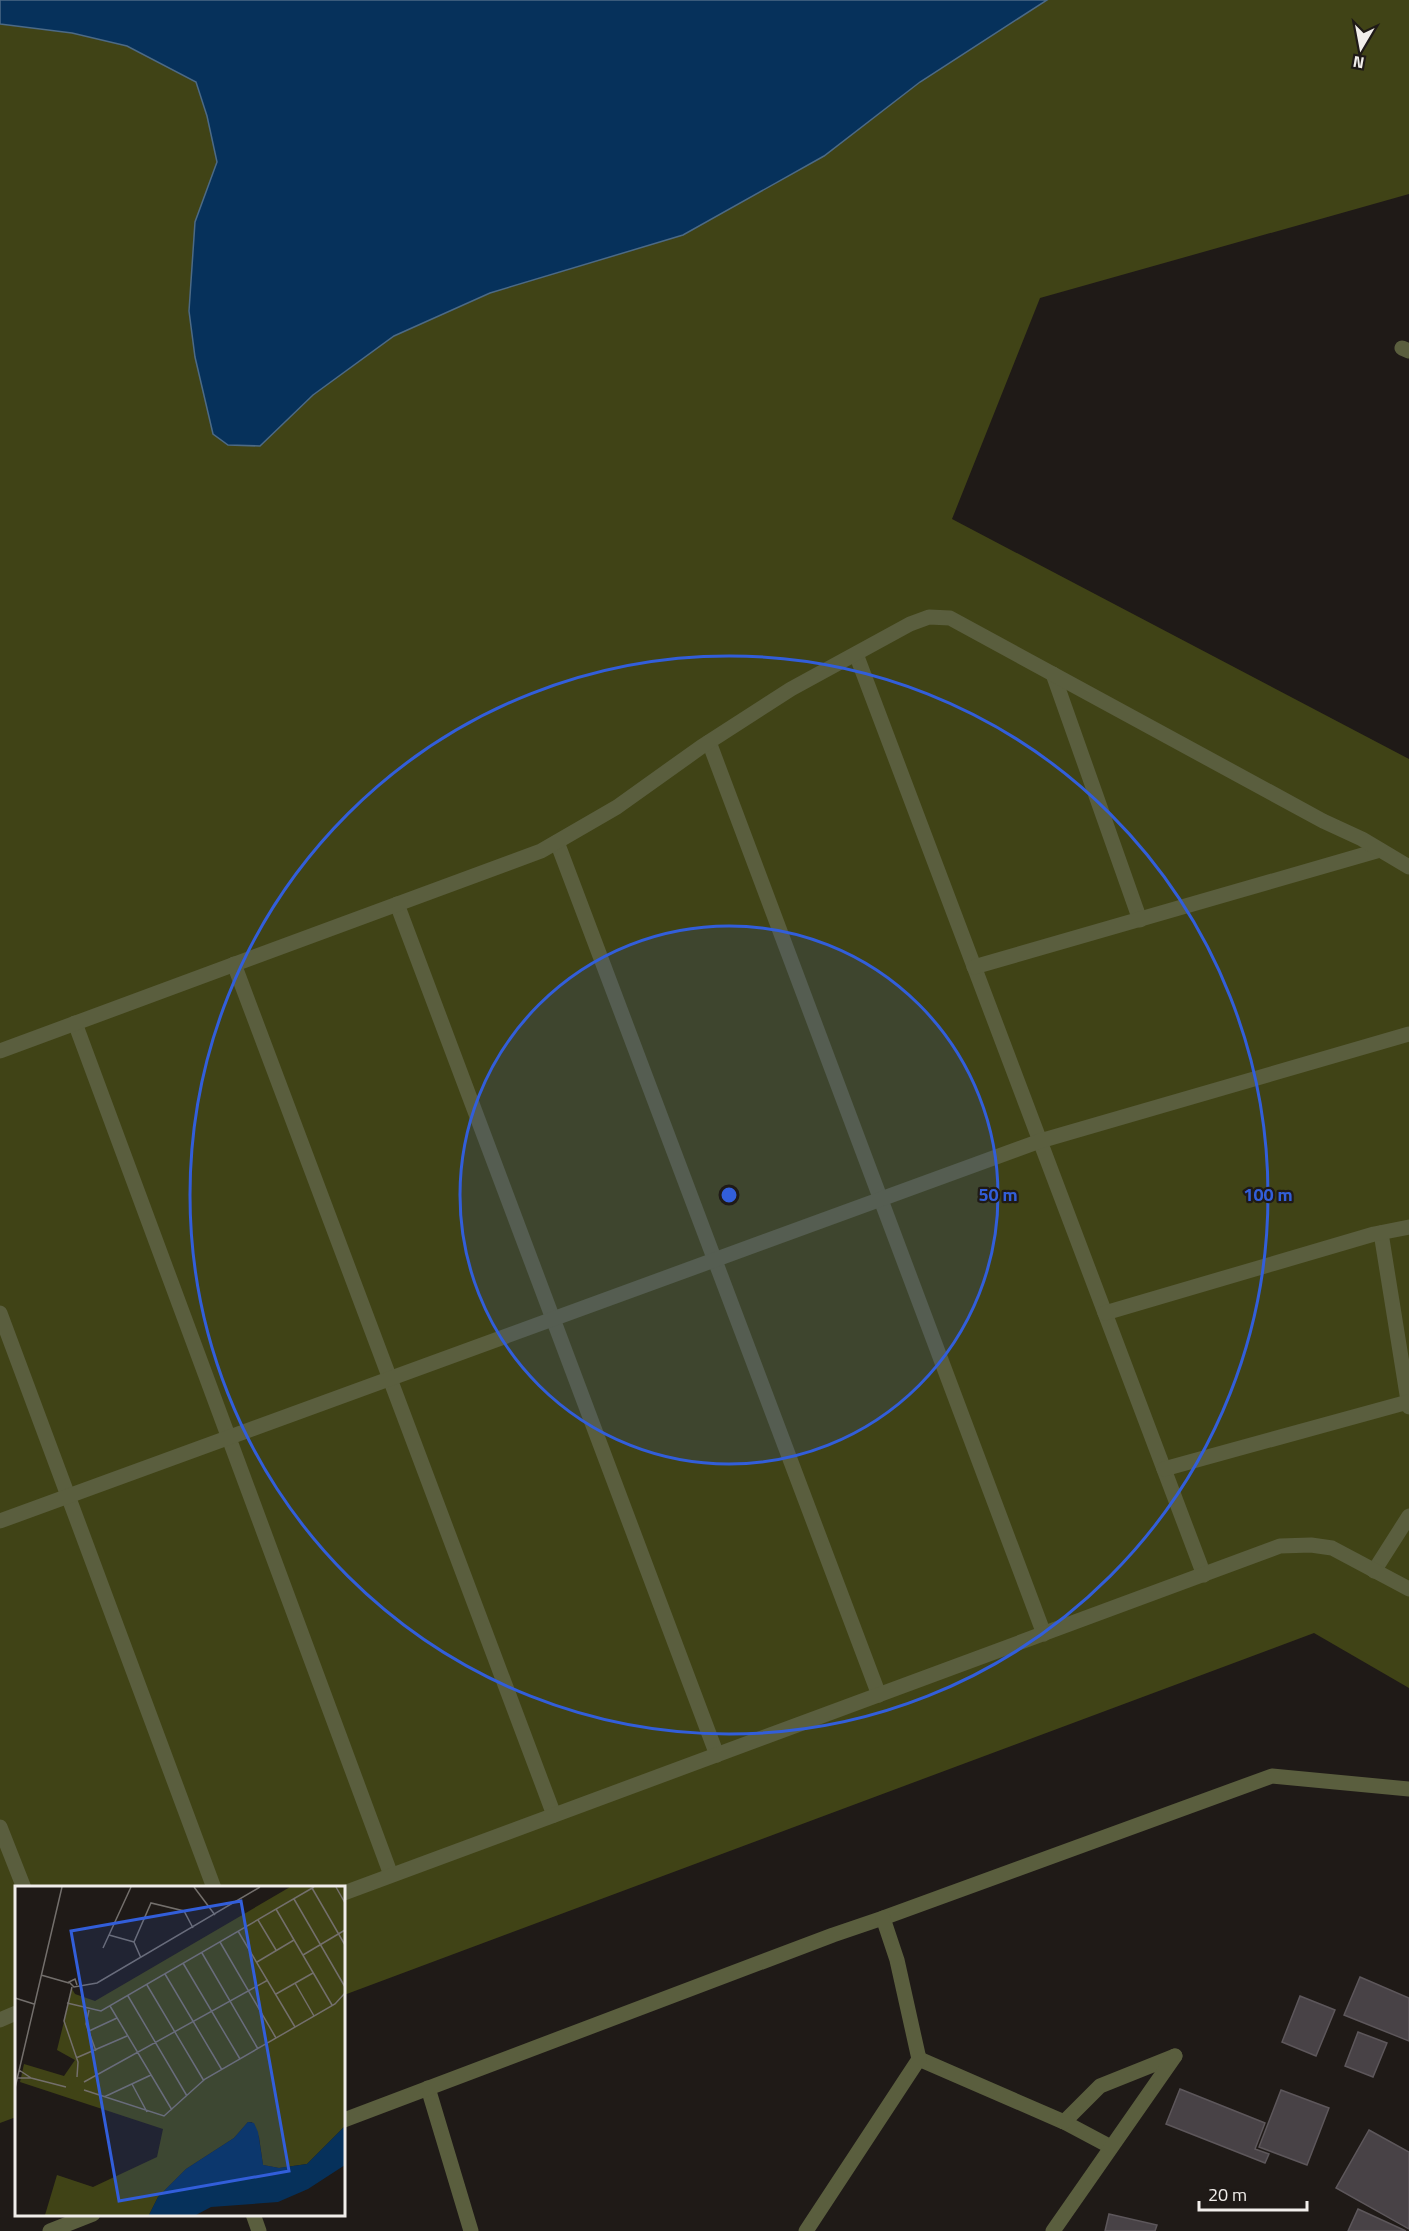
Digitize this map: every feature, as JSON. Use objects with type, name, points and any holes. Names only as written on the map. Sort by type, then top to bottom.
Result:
[{"type":"street","points":[[0,1051],[541,851],[616,807],[709,742],[791,689],[910,624],[929,617],[950,618],[1323,821],[1362,839],[1409,867]]},
{"type":"street","points":[[856,654],[1204,1575]]},
{"type":"street","points":[[1053,674],[1140,920]]},
{"type":"street","points":[[709,742],[1044,1634]]},
{"type":"street","points":[[557,842],[879,1695]]},
{"type":"street","points":[[974,967],[1380,850]]},
{"type":"street","points":[[397,904],[717,1755]]},
{"type":"street","points":[[234,964],[554,1815]]},
{"type":"street","points":[[75,1023],[391,1875]]},
{"type":"street","points":[[0,1521],[1040,1140],[1409,1034]]},
{"type":"street","points":[[1105,1313],[1380,1233],[1409,1227]]},
{"type":"street","points":[[1380,1233],[1409,1407]]},
{"type":"street","points":[[0,1313],[214,1886]]},
{"type":"street","points":[[1164,1469],[1408,1402]]},
{"type":"street","points":[[1374,1571],[1409,1516]]},
{"type":"street","points":[[345,1893],[1280,1546],[1311,1545],[1332,1548],[1409,1589]]},
{"type":"street","points":[[345,2120],[832,1935],[1272,1776],[1409,1789]]},
{"type":"street","points":[[0,1827],[24,1886]]},
{"type":"street","points":[[806,2231],[920,2059],[897,1960],[883,1918]]},
{"type":"street","points":[[0,2020],[15,2013]]},
{"type":"street","points":[[1053,2231],[1175,2056],[1100,2086],[1064,2122]]},
{"type":"street","points":[[920,2059],[1064,2122],[1111,2147]]},
{"type":"street","points":[[428,2088],[471,2231]]},
{"type":"street","points":[[50,2231],[88,2216]]},
{"type":"street","points":[[254,2216],[259,2231]]},
{"type":"green space","points":[[1047,0],[1409,0],[1409,194],[1040,298],[952,519],[1409,759],[1409,1688],[1314,1633],[345,1995],[345,1886],[15,1886],[15,2117],[0,2123],[0,24],[72,33],[127,46],[196,82],[207,116],[217,162],[195,223],[228,445],[260,446],[313,395],[394,336],[490,293],[683,235],[824,156],[920,82]]},
{"type":"water","points":[[0,0],[1047,0],[920,82],[824,156],[683,235],[490,293],[394,336],[313,395],[260,446],[228,445],[213,434],[195,357],[189,311],[195,222],[217,162],[207,116],[196,82],[127,46],[72,33],[0,24]]},
{"type":"building","points":[[1360,1977],[1409,1998],[1409,2041],[1344,2015]]},
{"type":"building","points":[[1300,1996],[1335,2010],[1316,2056],[1282,2042]]},
{"type":"building","points":[[1358,2032],[1387,2043],[1373,2077],[1345,2066]]},
{"type":"building","points":[[1180,2089],[1265,2123],[1255,2149],[1269,2154],[1265,2163],[1166,2124]]},
{"type":"building","points":[[1281,2090],[1329,2108],[1307,2165],[1259,2147]]},
{"type":"building","points":[[1369,2130],[1409,2152],[1409,2229],[1336,2188]]},
{"type":"building","points":[[1358,2209],[1406,2231],[1348,2231]]},
{"type":"building","points":[[1109,2214],[1157,2225],[1155,2231],[1105,2231]]}]
